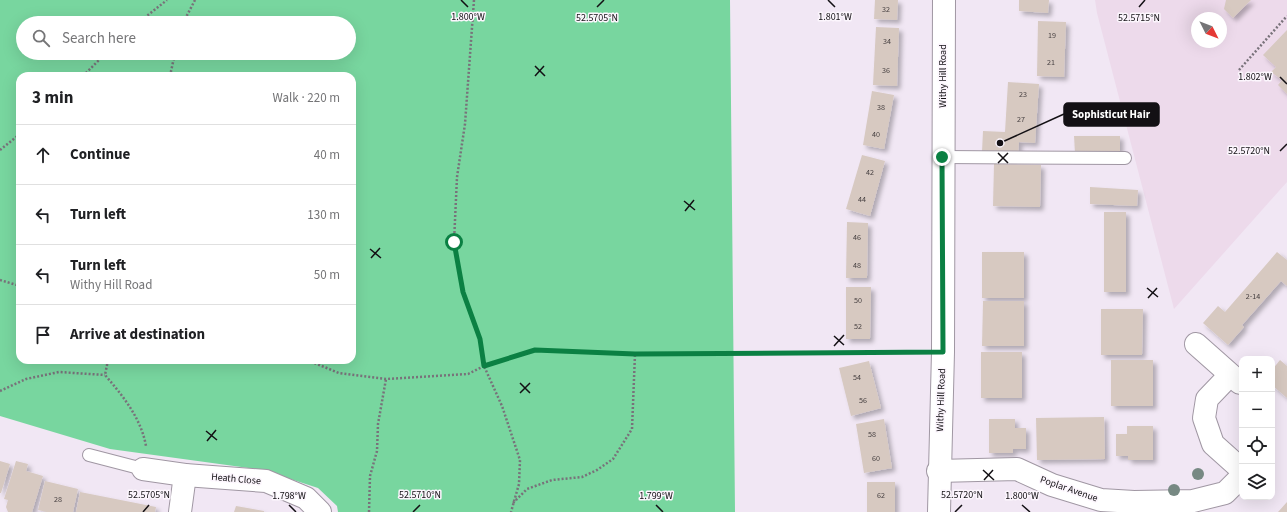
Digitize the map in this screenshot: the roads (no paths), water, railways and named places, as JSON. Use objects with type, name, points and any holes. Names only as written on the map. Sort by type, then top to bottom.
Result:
[{"type":"street","name":"Withy Hill Road","points":[[939,512],[938,470],[943,352],[942,157],[944,0]]},
{"type":"street","points":[[1196,344],[1235,379],[1208,399],[1204,418],[1214,444],[1239,467]]},
{"type":"street","name":"Heath Close","points":[[143,469],[185,475],[266,481],[306,498],[320,512]]},
{"type":"street","name":"Poplar Avenue","points":[[938,470],[1017,469],[1052,485],[1101,500],[1134,502],[1193,502],[1225,493],[1239,479]]},
{"type":"street","points":[[180,512],[185,475]]},
{"type":"lane","points":[[942,157],[1125,158]]},
{"type":"lane","points":[[90,455],[143,469]]},
{"type":"place","name":"Sophisticut Hair","points":[[1000,143]]}]
